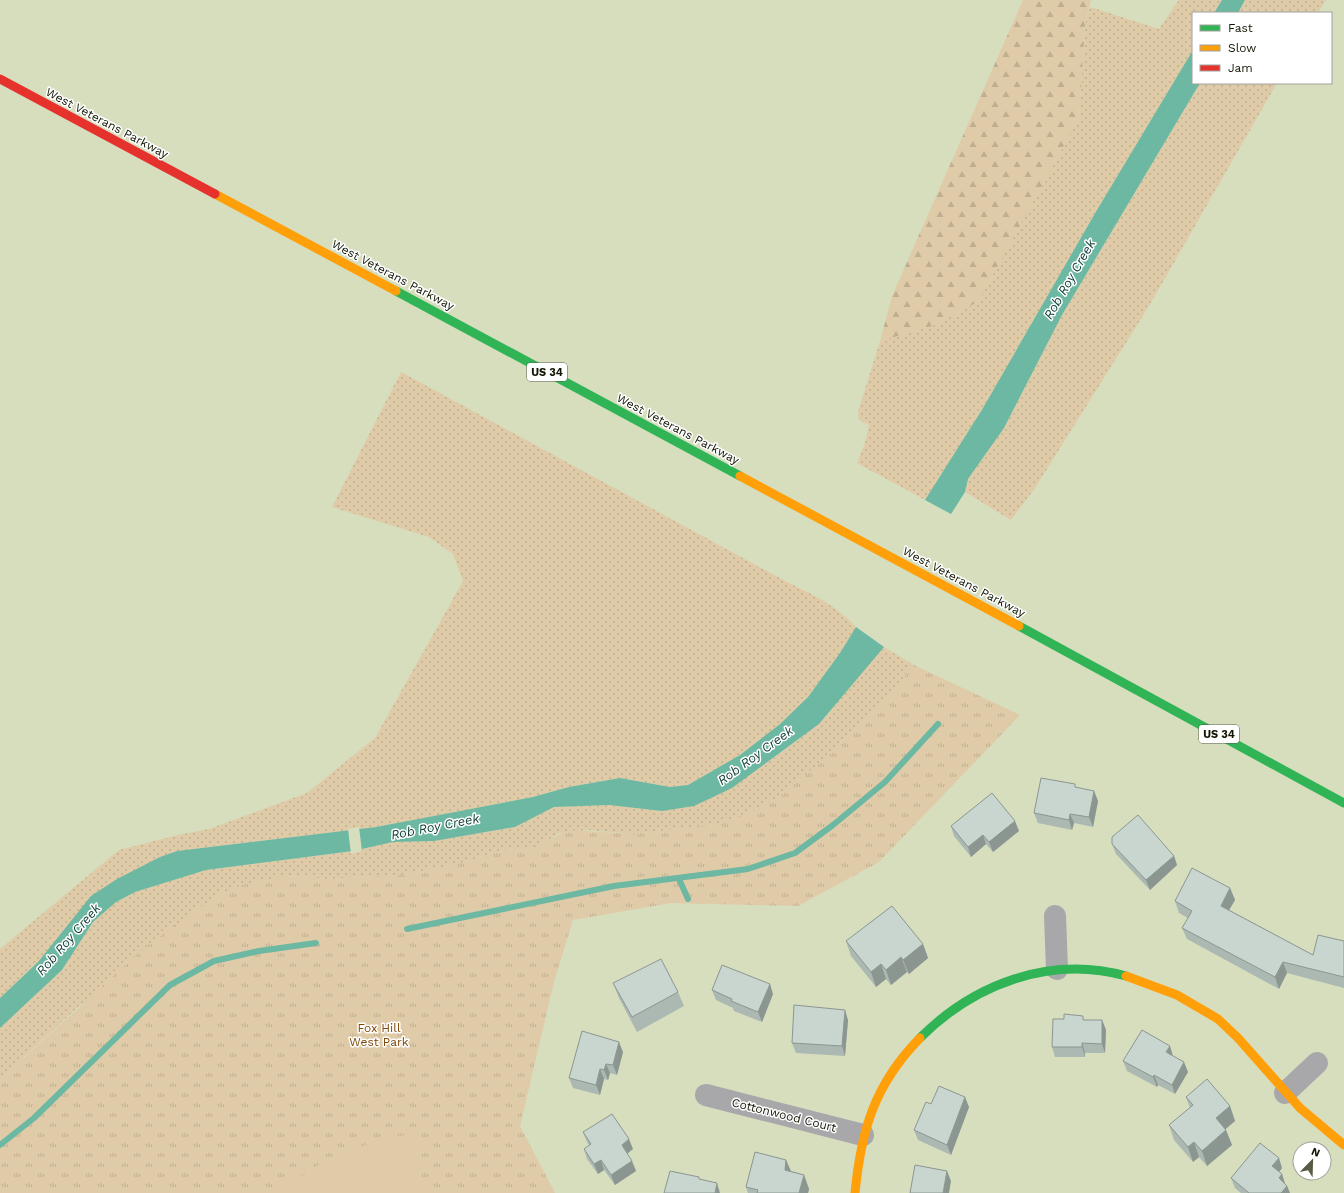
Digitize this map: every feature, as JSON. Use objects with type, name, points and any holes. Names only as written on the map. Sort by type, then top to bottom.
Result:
[{"type":"main road","name":"West Veterans Parkway","points":[[0,79],[1093,665],[1344,803]]},
{"type":"main road","points":[[855,1193],[863,1135],[871,1113],[886,1083],[900,1060],[925,1031],[953,1009],[983,990],[1057,970],[1084,970],[1115,974],[1151,983],[1181,997],[1212,1015],[1240,1042],[1285,1093],[1325,1132],[1344,1146]]},
{"type":"street","points":[[1055,916],[1057,970]]},
{"type":"street","points":[[1285,1093],[1317,1063]]},
{"type":"street","name":"Cottonwood Court","points":[[706,1095],[863,1135]]},
{"type":"green space","points":[[1023,0],[1091,0],[1085,24],[1079,118],[978,302],[929,327],[880,341],[892,296]]},
{"type":"green space","points":[[1179,0],[1222,0],[1215,12],[1192,12],[1192,52],[1094,215],[983,408],[925,500],[857,463],[865,443],[869,425],[859,420],[858,412],[880,341],[929,327],[978,302],[1079,118],[1085,24],[1090,7],[1159,29]]},
{"type":"green space","points":[[1245,0],[1326,0],[1319,12],[1239,12]]},
{"type":"green space","points":[[1199,84],[1276,84],[1149,306],[1035,488],[1011,520],[965,492],[968,479],[1004,428],[1062,315]]},
{"type":"green space","points":[[401,372],[817,597],[840,612],[856,627],[840,653],[808,697],[780,724],[740,755],[688,785],[670,787],[620,778],[569,787],[533,797],[376,827],[177,851],[160,857],[142,867],[67,926],[38,962],[0,998],[0,949],[119,850],[178,835],[209,829],[307,793],[375,738],[463,581],[453,554],[429,537],[332,507]]},
{"type":"green space","points":[[884,647],[914,665],[879,707],[816,766],[777,798],[750,812],[714,825],[633,834],[587,830],[559,833],[542,844],[529,849],[502,850],[458,864],[401,875],[329,879],[286,876],[79,1006],[0,1080],[0,1028],[62,970],[93,922],[116,902],[135,892],[206,870],[353,851],[393,842],[434,841],[515,827],[554,807],[609,805],[662,811],[764,765],[819,724]]},
{"type":"green space","name":"Fox Hill West Park","points":[[914,665],[1020,715],[879,862],[798,906],[671,903],[573,920],[554,982],[520,1126],[555,1193],[0,1193],[0,1080],[144,948],[217,895],[244,884],[286,876],[329,879],[401,875],[458,864],[502,850],[529,849],[569,830],[633,834],[714,825],[750,812],[777,798],[816,766],[879,707]]},
{"type":"green space","points":[[414,1133],[425,1193],[280,1193],[311,1169],[342,1153],[376,1142]]},
{"type":"water","points":[[1222,0],[1245,0],[1239,12],[1215,12]]},
{"type":"water","name":"Rob Roy Creek","points":[[1192,52],[1192,84],[1199,84],[1062,315],[1004,428],[968,479],[965,492],[951,514],[925,500],[983,408],[1094,215]]},
{"type":"water","name":"Rob Roy Creek","points":[[856,627],[884,647],[819,724],[732,788],[694,806],[662,811],[609,805],[554,807],[515,827],[434,841],[393,842],[353,851],[206,870],[135,892],[116,902],[93,922],[62,970],[0,1028],[0,998],[38,962],[91,896],[117,879],[160,857],[177,851],[376,827],[533,797],[569,787],[620,778],[670,787],[688,785],[740,755],[780,724],[808,697],[840,653]]},
{"type":"pier","points":[[359,827],[362,851],[351,854],[348,829]]},
{"type":"building","points":[[1041,778],[1075,784],[1075,787],[1094,791],[1089,817],[1070,814],[1069,820],[1034,813]]},
{"type":"building","points":[[992,793],[1015,821],[989,842],[983,835],[968,847],[951,826]]},
{"type":"building","points":[[1138,815],[1174,856],[1146,880],[1112,844],[1112,837]]},
{"type":"building","points":[[1192,868],[1230,888],[1221,906],[1313,955],[1318,935],[1344,941],[1344,977],[1283,962],[1275,977],[1182,928],[1192,911],[1175,901]]},
{"type":"building","points":[[892,906],[923,944],[903,960],[901,957],[886,970],[881,964],[871,972],[846,941]]},
{"type":"building","points":[[661,959],[678,992],[632,1017],[613,983]]},
{"type":"building","points":[[722,965],[770,984],[758,1012],[731,1001],[732,999],[712,990]]},
{"type":"building","points":[[794,1005],[845,1010],[842,1046],[792,1043]]},
{"type":"building","points":[[1064,1014],[1083,1016],[1083,1020],[1102,1020],[1102,1044],[1082,1043],[1082,1047],[1052,1047],[1053,1019],[1064,1019]]},
{"type":"building","points":[[1142,1030],[1170,1046],[1166,1052],[1184,1062],[1172,1085],[1123,1061]]},
{"type":"building","points":[[582,1031],[619,1042],[613,1065],[606,1064],[604,1070],[600,1069],[596,1085],[569,1078]]},
{"type":"building","points":[[1207,1079],[1230,1106],[1216,1118],[1226,1130],[1202,1151],[1194,1142],[1188,1147],[1169,1125],[1193,1105],[1186,1097]]},
{"type":"building","points":[[939,1086],[965,1097],[947,1145],[914,1130],[926,1102],[931,1104]]},
{"type":"building","points":[[612,1114],[629,1139],[622,1145],[632,1161],[611,1175],[601,1160],[594,1164],[584,1149],[591,1144],[583,1132]]},
{"type":"building","points":[[1260,1143],[1279,1158],[1272,1166],[1282,1174],[1279,1178],[1287,1186],[1281,1193],[1249,1193],[1231,1178]]},
{"type":"building","points":[[755,1152],[786,1160],[785,1170],[804,1175],[799,1193],[757,1193],[758,1190],[746,1187]]},
{"type":"building","points":[[915,1165],[947,1171],[943,1193],[910,1193]]},
{"type":"building","points":[[670,1171],[699,1177],[699,1179],[717,1183],[715,1193],[664,1193]]},
{"type":"waterway","points":[[407,929],[614,886],[748,869],[795,853],[833,825],[885,782],[938,724]]},
{"type":"waterway","points":[[679,879],[688,899]]},
{"type":"waterway","points":[[0,1145],[34,1118],[170,985],[214,961],[259,951],[316,943]]},
{"type":"traffic: fast","points":[[396,291],[740,476]]},
{"type":"traffic: fast","points":[[1019,626],[1344,803]]},
{"type":"traffic: fast","points":[[920,1038],[941,1019],[964,1003],[989,989],[1015,979],[1042,972],[1069,969],[1098,970],[1126,976]]},
{"type":"traffic: slow","points":[[215,194],[396,291]]},
{"type":"traffic: slow","points":[[740,476],[1019,626]]},
{"type":"traffic: slow","points":[[1126,976],[1177,995],[1218,1019],[1238,1038],[1300,1108],[1344,1145]]},
{"type":"traffic: slow","points":[[855,1193],[861,1149],[872,1110],[891,1073],[920,1038]]},
{"type":"traffic: jam","points":[[0,79],[215,194]]}]
